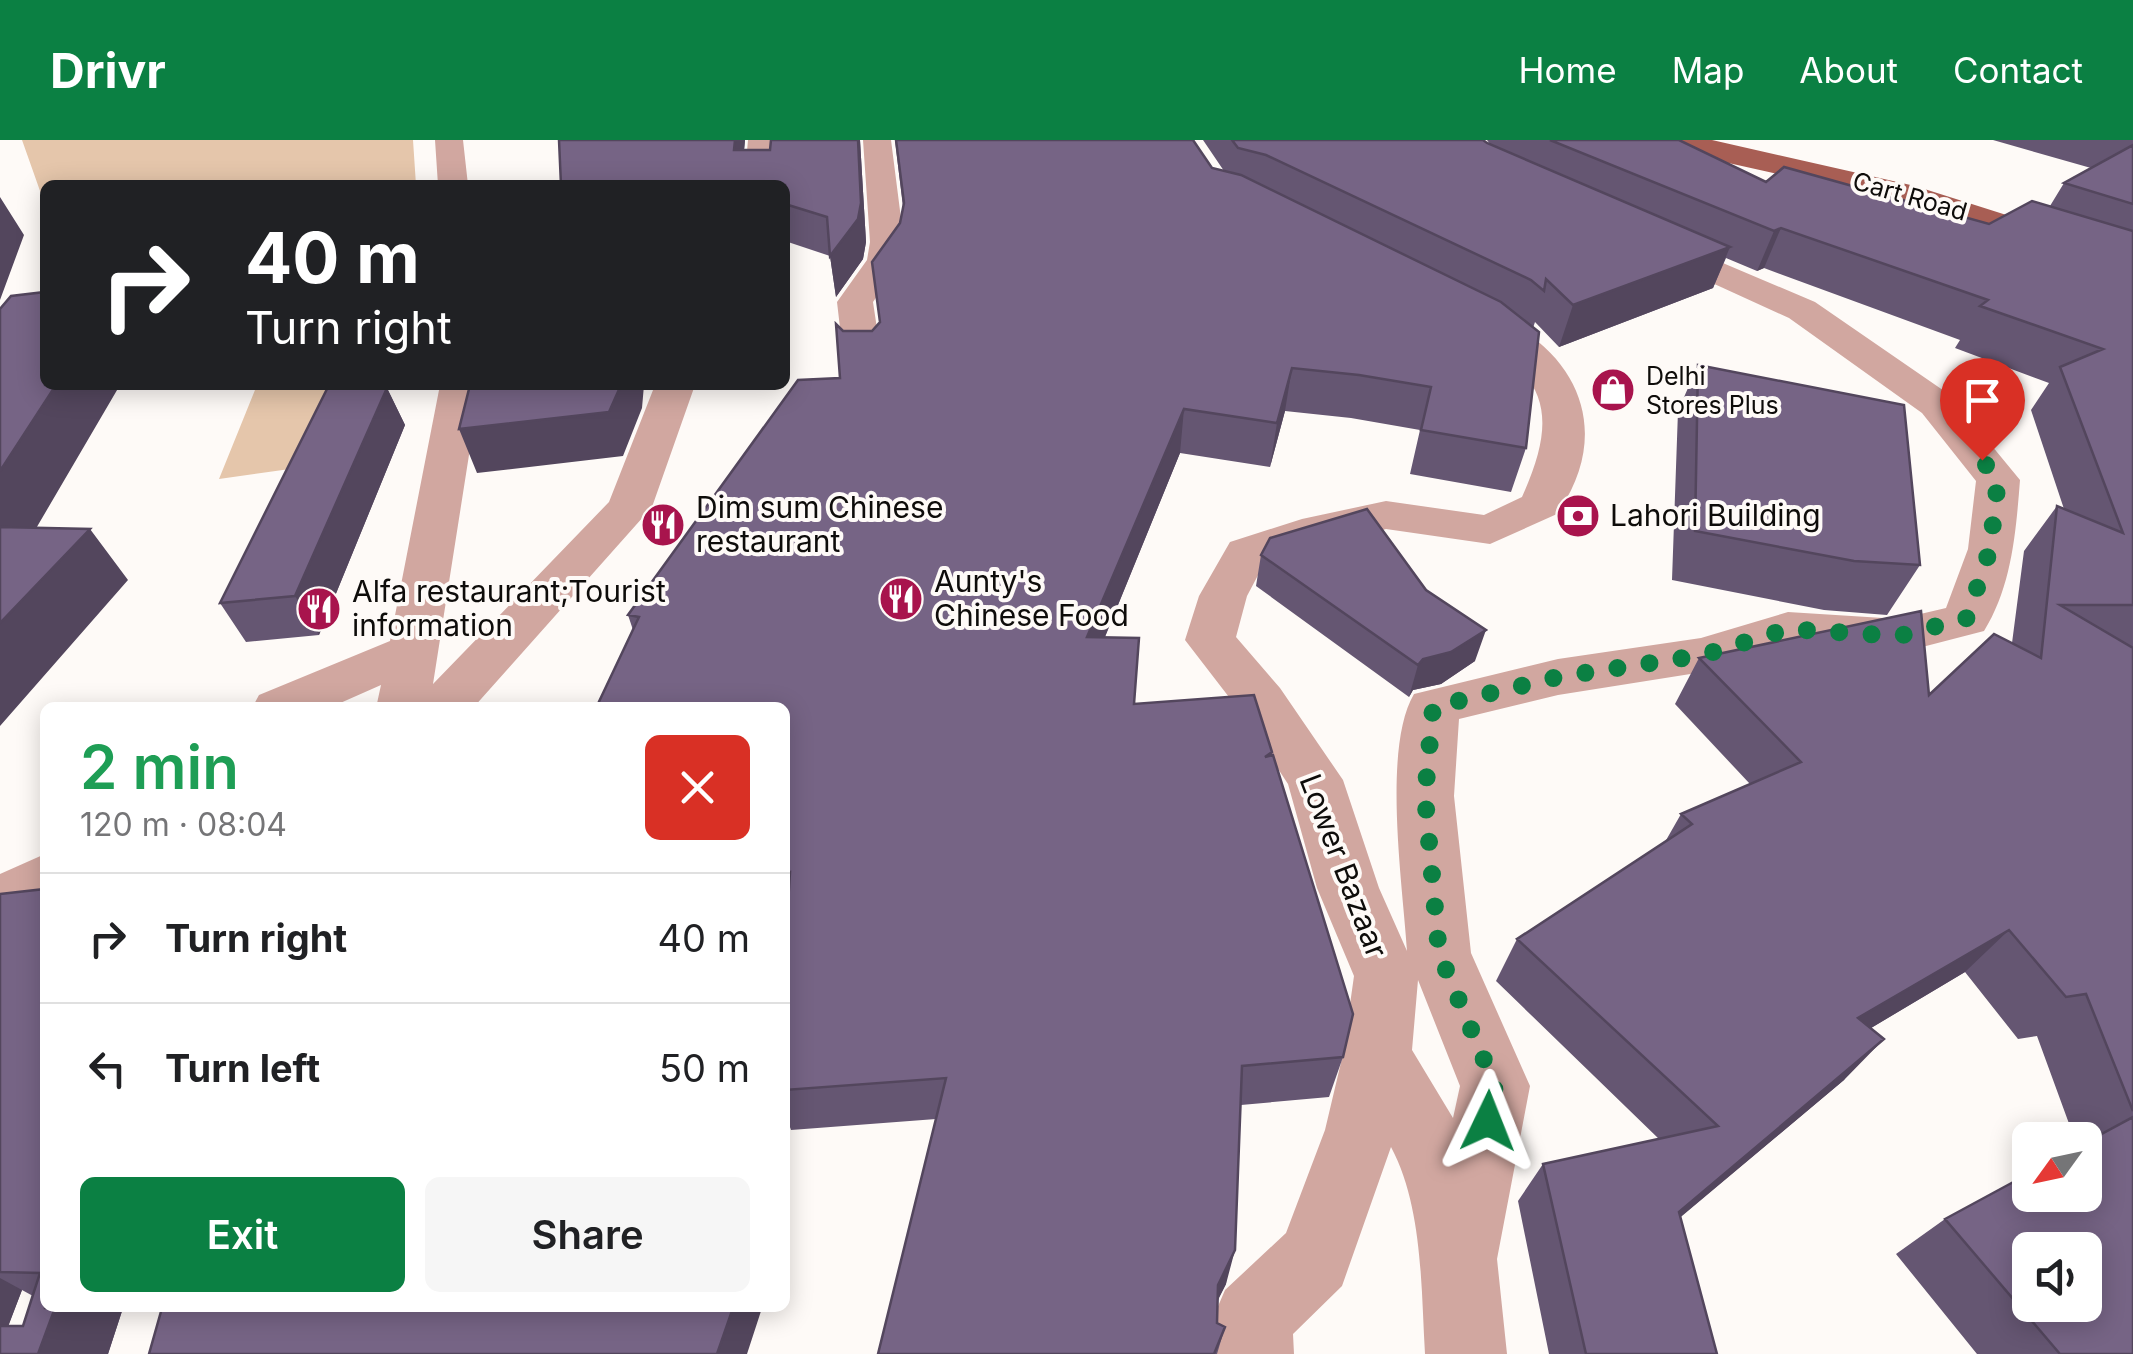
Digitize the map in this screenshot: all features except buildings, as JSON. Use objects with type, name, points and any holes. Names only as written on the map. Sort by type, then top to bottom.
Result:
[{"type":"main road","name":"Cart Road","points":[[1683,140],[1725,154],[1915,195],[2133,266]]},
{"type":"street","points":[[449,140],[453,180]]},
{"type":"street","points":[[758,180],[762,140]]},
{"type":"street","points":[[862,362],[855,302],[884,261],[887,242],[876,140]]},
{"type":"street","points":[[1458,1259],[1495,1086],[1439,953],[1425,796],[1433,707],[1558,677],[1703,655],[1788,629],[1899,636],[1967,618],[1990,549],[1998,480],[1936,404],[1802,310],[1609,222]]},
{"type":"street","name":"Lower Bazaar","points":[[1253,1354],[1253,1318],[1315,1259],[1360,1130],[1377,1054],[1386,976],[1348,888],[1315,780],[1260,701],[1210,640],[1224,596],[1246,552],[1318,528],[1386,515],[1490,530],[1541,505],[1567,435],[1554,374],[1504,333],[1428,293]]},
{"type":"street","points":[[404,702],[459,390]]},
{"type":"street","points":[[448,702],[630,507],[673,390]]},
{"type":"street","points":[[292,702],[412,652]]},
{"type":"street","points":[[0,904],[40,881]]},
{"type":"street","points":[[1377,1054],[1434,1155],[1458,1259],[1466,1354]]},
{"type":"shaded area","points":[[22,140],[413,140],[416,180],[40,180],[40,191]]},
{"type":"shaded area","points":[[255,390],[385,390],[376,457],[219,479]]},
{"type":"place","name":"Delhi Stores Plus","points":[[1613,390]]},
{"type":"place","name":"Lahori Building","points":[[1578,516]]},
{"type":"place","name":"Dim sum Chinese restaurant","points":[[663,525]]},
{"type":"place","name":"Aunty's Chinese Food","points":[[901,599]]},
{"type":"place","name":"Alfa restaurant;Tourist information","points":[[319,609]]},
{"type":"route","points":[[1488,1121],[1495,1086],[1439,953],[1425,796],[1433,707],[1558,677],[1703,655],[1788,629],[1899,636],[1967,618],[1990,549],[1998,480],[1982,460]]}]
